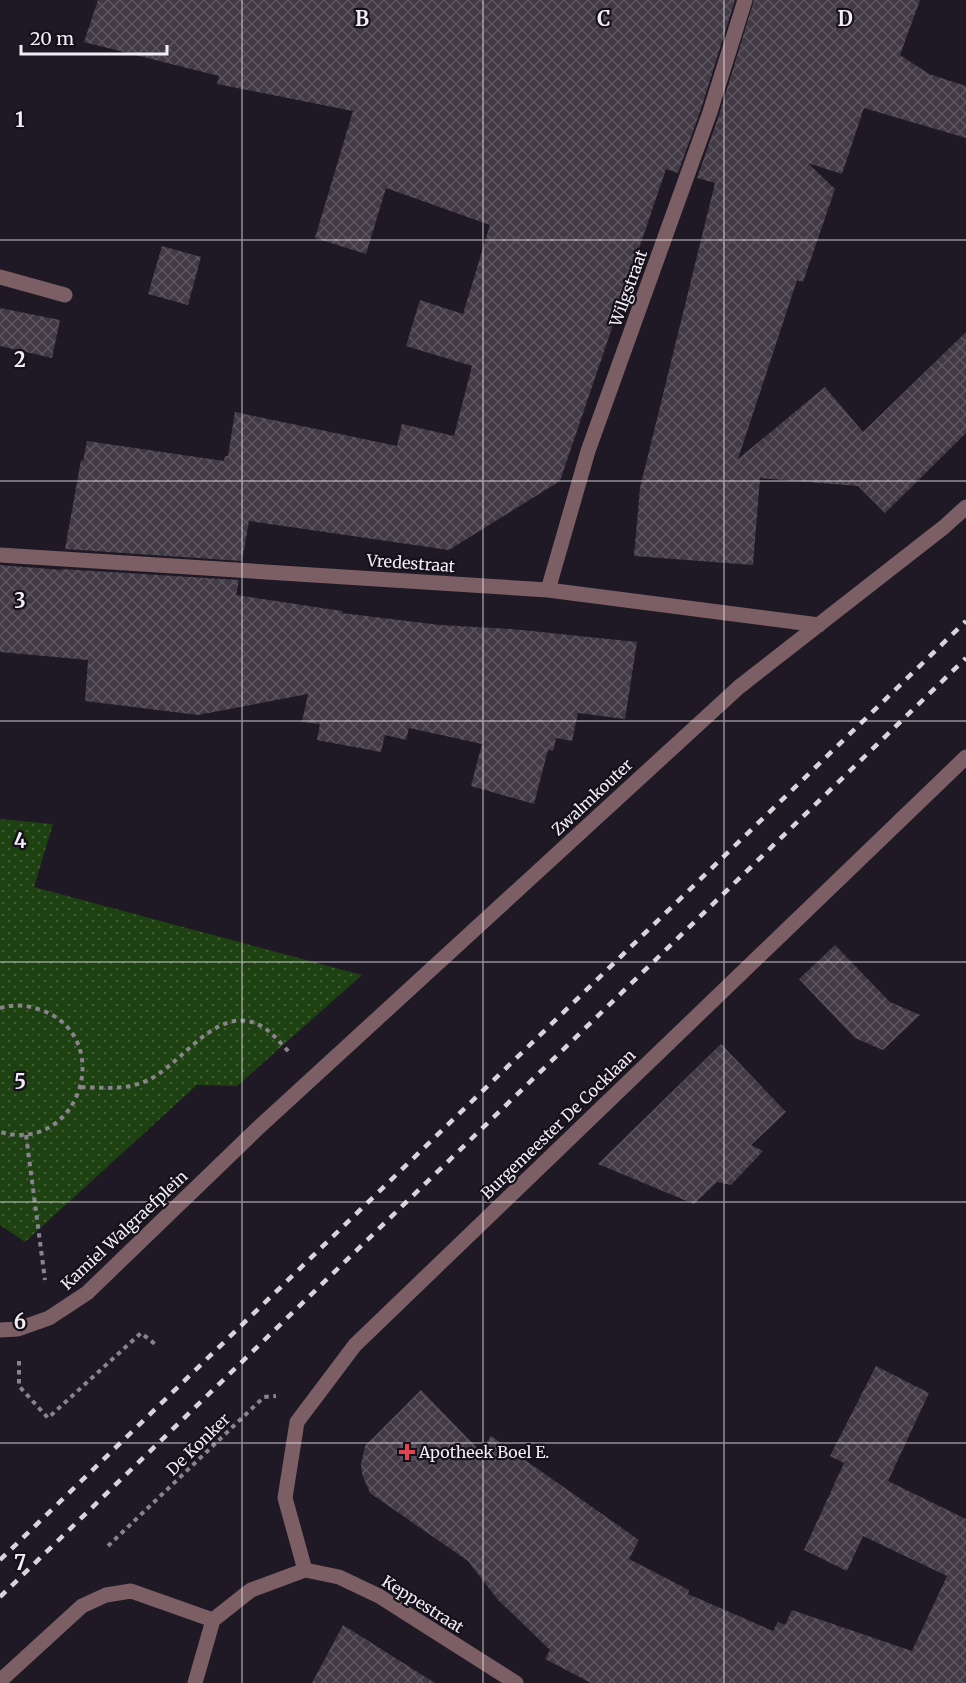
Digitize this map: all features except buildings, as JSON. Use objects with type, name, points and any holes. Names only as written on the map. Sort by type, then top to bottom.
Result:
[{"type":"street","name":"Wilgstraat","points":[[548,590],[588,451],[710,112],[745,0]]},
{"type":"street","points":[[0,277],[65,295]]},
{"type":"street","name":"Zwalmkouter","points":[[256,1129],[739,687],[944,527],[966,507]]},
{"type":"street","name":"Vredestraat","points":[[0,555],[548,590],[819,625]]},
{"type":"street","name":"Burgemeester De Cocklaan","points":[[305,1570],[285,1498],[297,1422],[355,1345],[966,757]]},
{"type":"street","name":"Kamiel Walgraefplein","points":[[0,1330],[18,1329],[49,1318],[87,1293],[256,1129]]},
{"type":"street","points":[[195,1683],[213,1620],[251,1590],[305,1570]]},
{"type":"street","name":"Keppestraat","points":[[305,1570],[339,1577],[379,1596],[516,1683]]},
{"type":"street","points":[[0,1681],[82,1606],[106,1595],[131,1591],[213,1620]]},
{"type":"path","points":[[0,1008],[30,1006],[50,1013],[67,1026],[78,1045],[83,1066],[81,1087],[73,1105],[61,1120],[45,1130],[26,1135],[0,1132]]},
{"type":"path","points":[[81,1087],[127,1088],[157,1076],[221,1025],[244,1020],[264,1027],[314,1076]]},
{"type":"path","points":[[26,1135],[49,1318]]},
{"type":"path","points":[[18,1329],[19,1386],[48,1418],[141,1333],[155,1344]]},
{"type":"path","name":"De Konker","points":[[108,1546],[264,1397],[319,1394]]},
{"type":"green space","points":[[0,819],[53,824],[34,887],[362,975],[237,1086],[197,1085],[25,1242],[0,1225]]},
{"type":"railway","points":[[0,1560],[966,621]]},
{"type":"railway","points":[[0,1597],[966,658]]},
{"type":"place","name":"Apotheek Boel E.","points":[[407,1452]]}]
